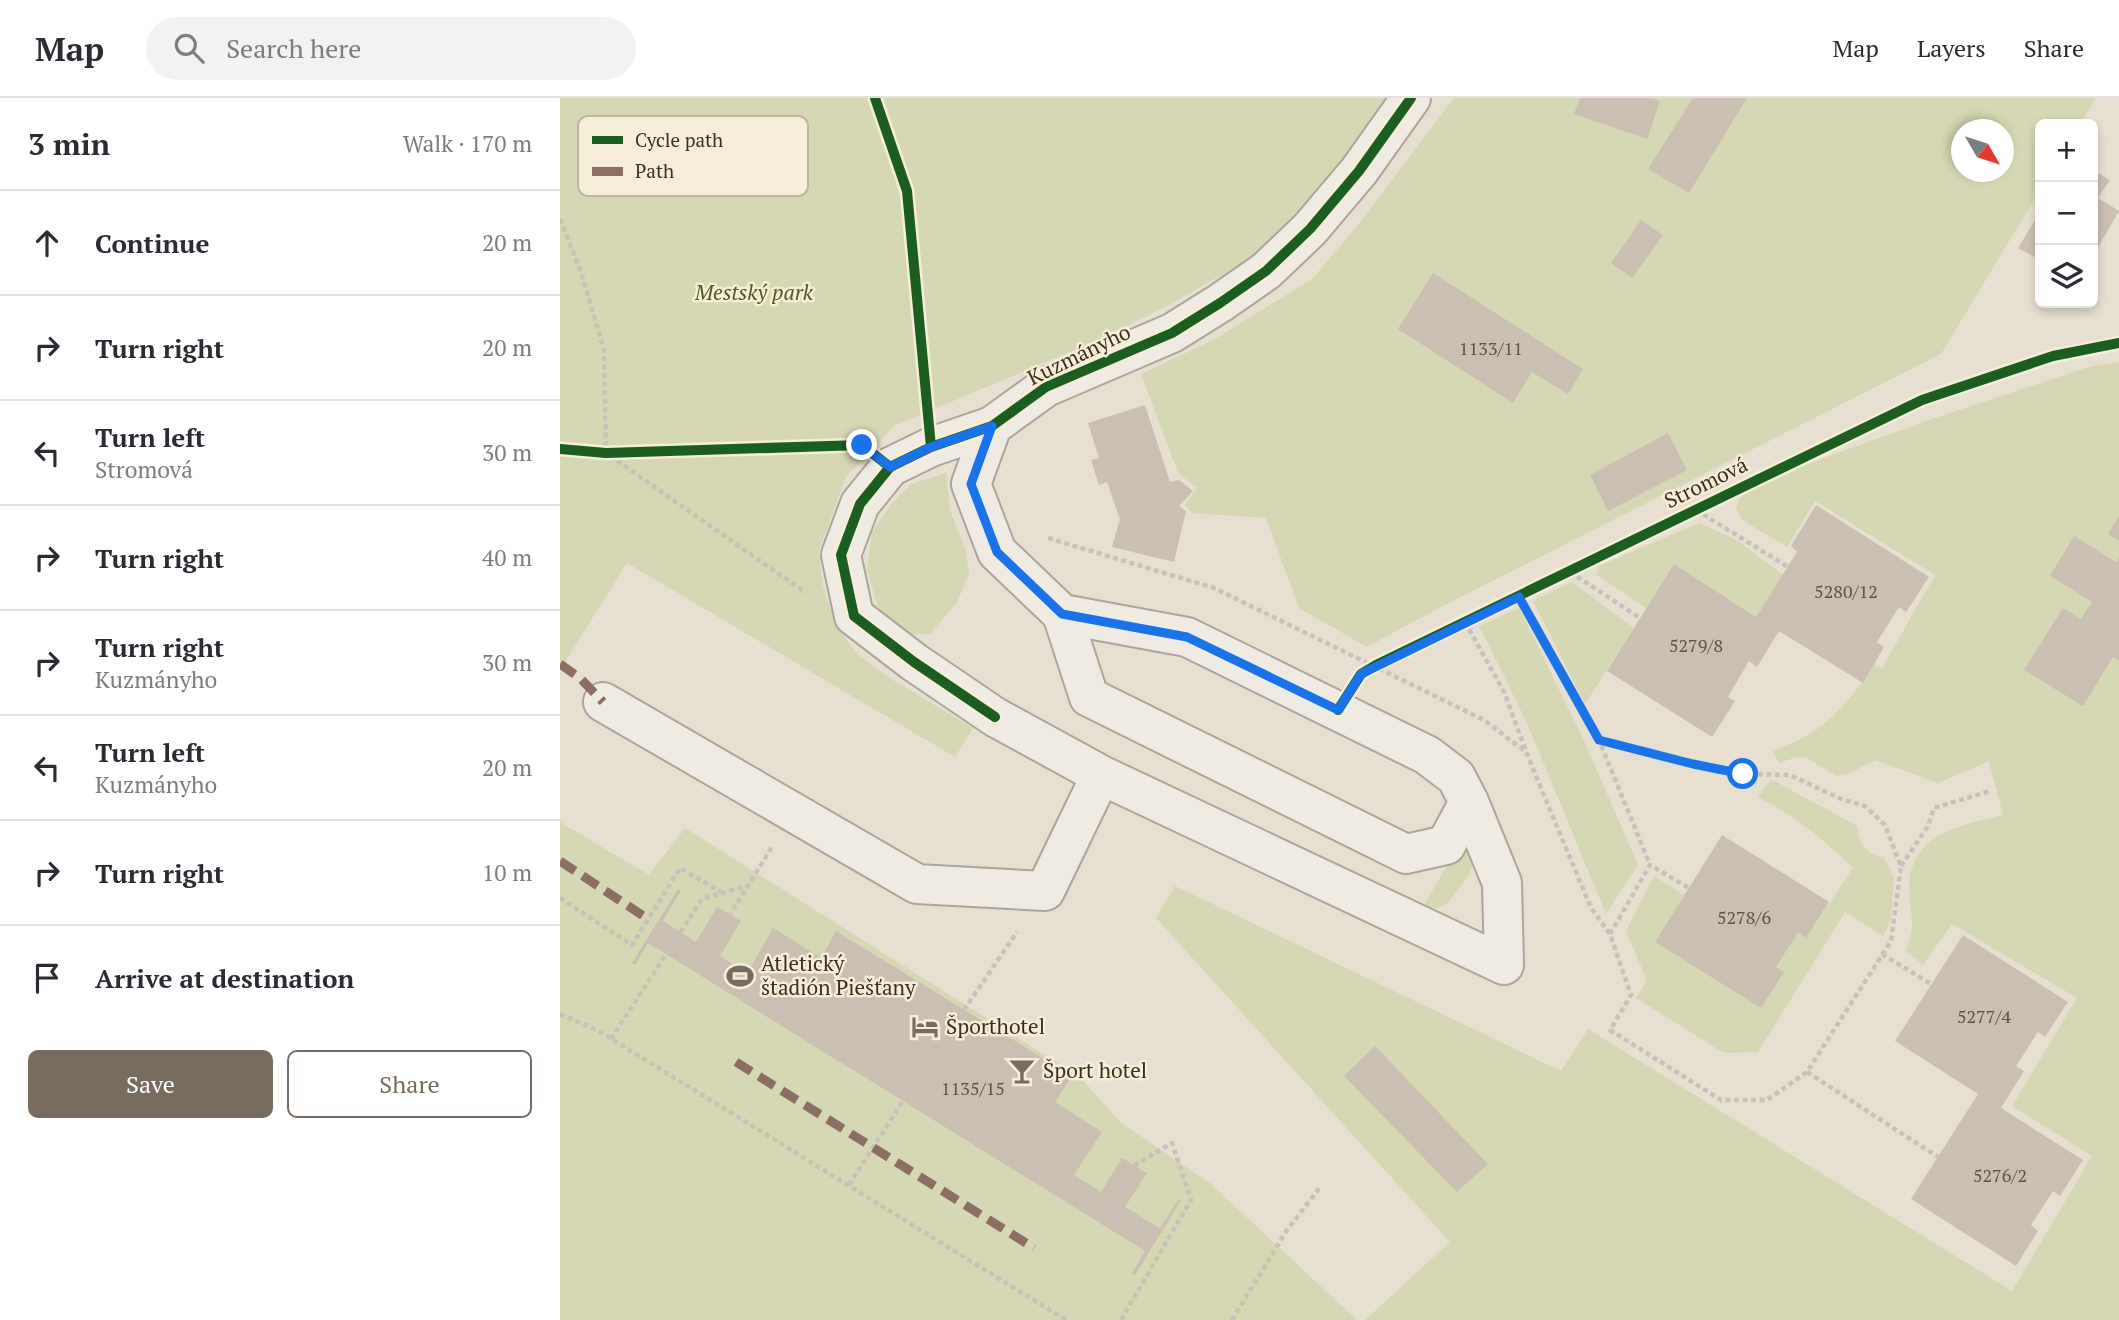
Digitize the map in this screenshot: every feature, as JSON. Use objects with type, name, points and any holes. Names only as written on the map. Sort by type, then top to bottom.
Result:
[{"type":"street","name":"Kuzmányho","points":[[854,615],[841,555],[860,504],[890,467],[931,447],[992,426],[1046,387],[1172,332],[1266,271],[1310,229],[1343,191],[1411,98]]},
{"type":"street","points":[[992,426],[971,484],[997,552],[1062,614],[1089,697],[1406,854],[1446,845],[1469,802]]},
{"type":"street","points":[[854,615],[914,662],[995,717],[1101,775],[1504,964],[1502,883],[1469,802],[1455,777],[1427,755],[1187,637],[1062,614]]},
{"type":"street","points":[[603,702],[917,884],[1045,891],[1101,775]]},
{"type":"path","points":[[560,219],[581,272],[604,350],[600,452]]},
{"type":"path","points":[[600,452],[620,452]]},
{"type":"path","points":[[600,452],[806,593],[854,615]]},
{"type":"path","points":[[1695,510],[1788,567]]},
{"type":"path","points":[[1570,572],[1640,618]]},
{"type":"path","points":[[1519,597],[1599,740],[1650,865],[1689,888]]},
{"type":"path","points":[[1465,622],[1504,692],[1527,752]]},
{"type":"path","points":[[1599,740],[1743,774],[1790,775],[1841,799],[1865,806],[1885,825],[1901,867]]},
{"type":"path","points":[[1931,984],[1882,954],[1891,941],[1901,867],[1928,826],[1934,807],[1990,791]]},
{"type":"path","points":[[702,960],[794,812]]},
{"type":"path","points":[[1610,934],[1650,865]]},
{"type":"path","points":[[560,898],[632,945],[680,868],[723,893]]},
{"type":"path","points":[[611,1039],[702,899],[747,885]]},
{"type":"path","points":[[964,1010],[1045,891]]},
{"type":"path","points":[[659,932],[1150,1237]]},
{"type":"path","points":[[560,1014],[611,1039],[1066,1320]]},
{"type":"path","points":[[1807,1072],[1938,1157]]},
{"type":"path","points":[[849,1185],[902,1101]]},
{"type":"path","points":[[1107,1209],[1135,1165],[1172,1143],[1191,1200],[1122,1320]]},
{"type":"path","points":[[1232,1320],[1287,1230],[1321,1186]]},
{"type":"green space","name":"Mestský park","points":[[560,98],[1398,98],[1295,233],[1169,305],[1098,340],[894,426],[846,477],[819,551],[823,586],[835,623],[856,653],[893,680],[973,728],[955,757],[627,563],[560,670]]},
{"type":"green space","points":[[1454,98],[2096,98],[2083,119],[2035,119],[2035,198],[1941,354],[1367,647],[1299,608],[1266,518],[1192,513],[1185,505],[1197,488],[1178,473],[1141,374],[1213,340],[1312,279],[1358,225]]},
{"type":"green space","points":[[2119,362],[2119,1320],[1365,1320],[1450,1242],[1156,918],[1175,886],[1561,1071],[1588,1029],[2012,1291],[2092,1156],[2012,1106],[2077,998],[1952,924],[1923,965],[1906,951],[1912,925],[1909,887],[1912,869],[1919,854],[1941,834],[2003,815],[1989,761],[1938,783],[1875,760],[1848,774],[1836,776],[1807,758],[1797,757],[1779,763],[1773,751],[1818,729],[1845,703],[1874,664],[1882,668],[1935,575],[1815,501],[1787,547],[1741,519],[1736,507],[1743,494],[1810,463],[2092,366]]},
{"type":"green space","points":[[946,473],[950,510],[966,551],[969,575],[957,602],[930,634],[903,635],[878,607],[867,570],[872,532],[892,503],[911,484]]},
{"type":"green space","points":[[1699,523],[1735,539],[1783,575],[1756,617],[1675,565],[1646,608],[1596,575],[1599,566]]},
{"type":"green space","points":[[1572,582],[1634,628],[1585,704],[1533,601]]},
{"type":"green space","points":[[1519,608],[1582,736],[1638,865],[1606,914],[1527,723],[1479,626]]},
{"type":"green space","points":[[1771,779],[1857,826],[1864,847],[1873,854],[1884,857],[1894,878],[1891,919],[1883,936],[1845,912],[1758,1052],[1724,1053],[1636,998],[1647,981],[1626,931],[1654,876],[1684,895],[1656,942],[1784,972],[1776,967],[1798,933],[1806,938],[1853,868],[1808,829],[1758,797]]},
{"type":"green space","name":"Atletický štadión Piešťany","points":[[560,822],[649,875],[685,828],[1080,1077],[1121,1123],[1211,1184],[1357,1320],[560,1320]]},
{"type":"green space","points":[[1466,832],[1473,861],[1470,874],[1448,903],[1437,908],[1423,907]]},
{"type":"building","points":[[1580,98],[1653,98],[1660,102],[1647,139],[1574,114]]},
{"type":"building","points":[[1693,98],[1747,98],[1689,193],[1648,169]]},
{"type":"building","points":[[2098,173],[2110,180],[2098,198]]},
{"type":"building","points":[[2098,198],[2119,211],[2098,247]]},
{"type":"building","points":[[1641,220],[1663,235],[1632,278],[1611,263]]},
{"type":"building","points":[[2035,220],[2035,257],[2018,248]]},
{"type":"building","points":[[1433,273],[1583,369],[1568,394],[1532,372],[1513,403],[1398,329]]},
{"type":"building","points":[[1145,405],[1170,482],[1179,480],[1193,491],[1179,506],[1186,511],[1174,562],[1112,547],[1120,519],[1107,482],[1099,485],[1091,460],[1099,458],[1088,423]]},
{"type":"building","points":[[1668,433],[1687,470],[1608,511],[1590,475]]},
{"type":"building","points":[[1816,505],[1929,577],[1906,612],[1899,607],[1877,642],[1884,647],[1863,683],[1779,631],[1757,667],[1749,661],[1728,697],[1735,701],[1712,737],[1607,671],[1674,564],[1756,617],[1797,552],[1791,546]]},
{"type":"building","points":[[2119,516],[2119,541],[2108,534]]},
{"type":"building","points":[[2074,536],[2116,562],[2119,558],[2119,661],[2113,657],[2083,706],[2024,670],[2063,608],[2081,619],[2092,602],[2050,576]]},
{"type":"building","points":[[1722,835],[1829,902],[1806,938],[1798,933],[1776,967],[1784,972],[1761,1008],[1655,942]]},
{"type":"building","points":[[678,889],[681,890],[663,921],[696,942],[717,907],[741,921],[720,956],[747,973],[773,928],[821,958],[836,931],[1072,1076],[1055,1102],[1102,1132],[1074,1175],[1101,1192],[1122,1158],[1147,1173],[1125,1207],[1160,1228],[1179,1199],[1181,1200],[1135,1275],[1132,1273],[1145,1251],[648,943],[635,965],[632,963]]},
{"type":"building","points":[[1963,935],[2068,1002],[2045,1037],[2038,1032],[2016,1066],[2024,1071],[2001,1108],[2083,1160],[2060,1196],[2053,1191],[2031,1225],[2038,1231],[2016,1266],[1911,1199],[1978,1094],[1895,1041]]},
{"type":"building","points":[[1375,1046],[1488,1164],[1457,1192],[1344,1076]]},
{"type":"marked path","points":[[560,664],[580,678],[603,702]]},
{"type":"marked path","points":[[560,861],[648,919]]},
{"type":"marked path","points":[[736,1062],[1034,1248]]},
{"type":"cycle path","points":[[875,98],[907,191],[931,447]]},
{"type":"cycle path","points":[[995,717],[914,662],[854,616],[841,555],[860,504],[890,467],[931,447],[992,426],[1046,387],[1172,333],[1266,271],[1310,229],[1359,171],[1411,98]]},
{"type":"cycle path","name":"Stromová","points":[[1338,710],[1361,674],[1376,665],[1922,400],[2053,356],[2119,343]]},
{"type":"cycle path","points":[[560,449],[606,453],[862,445],[890,467]]},
{"type":"place","name":"Atletický štadión Piešťany","points":[[740,976]]},
{"type":"place","name":"Športhotel","points":[[925,1027]]},
{"type":"place","name":"Šport hotel","points":[[1022,1071]]},
{"type":"route","points":[[862,445],[890,467],[931,447],[992,426],[971,484],[997,552],[1062,614],[1187,637],[1338,710],[1361,674],[1519,597],[1599,740],[1743,774]]}]
